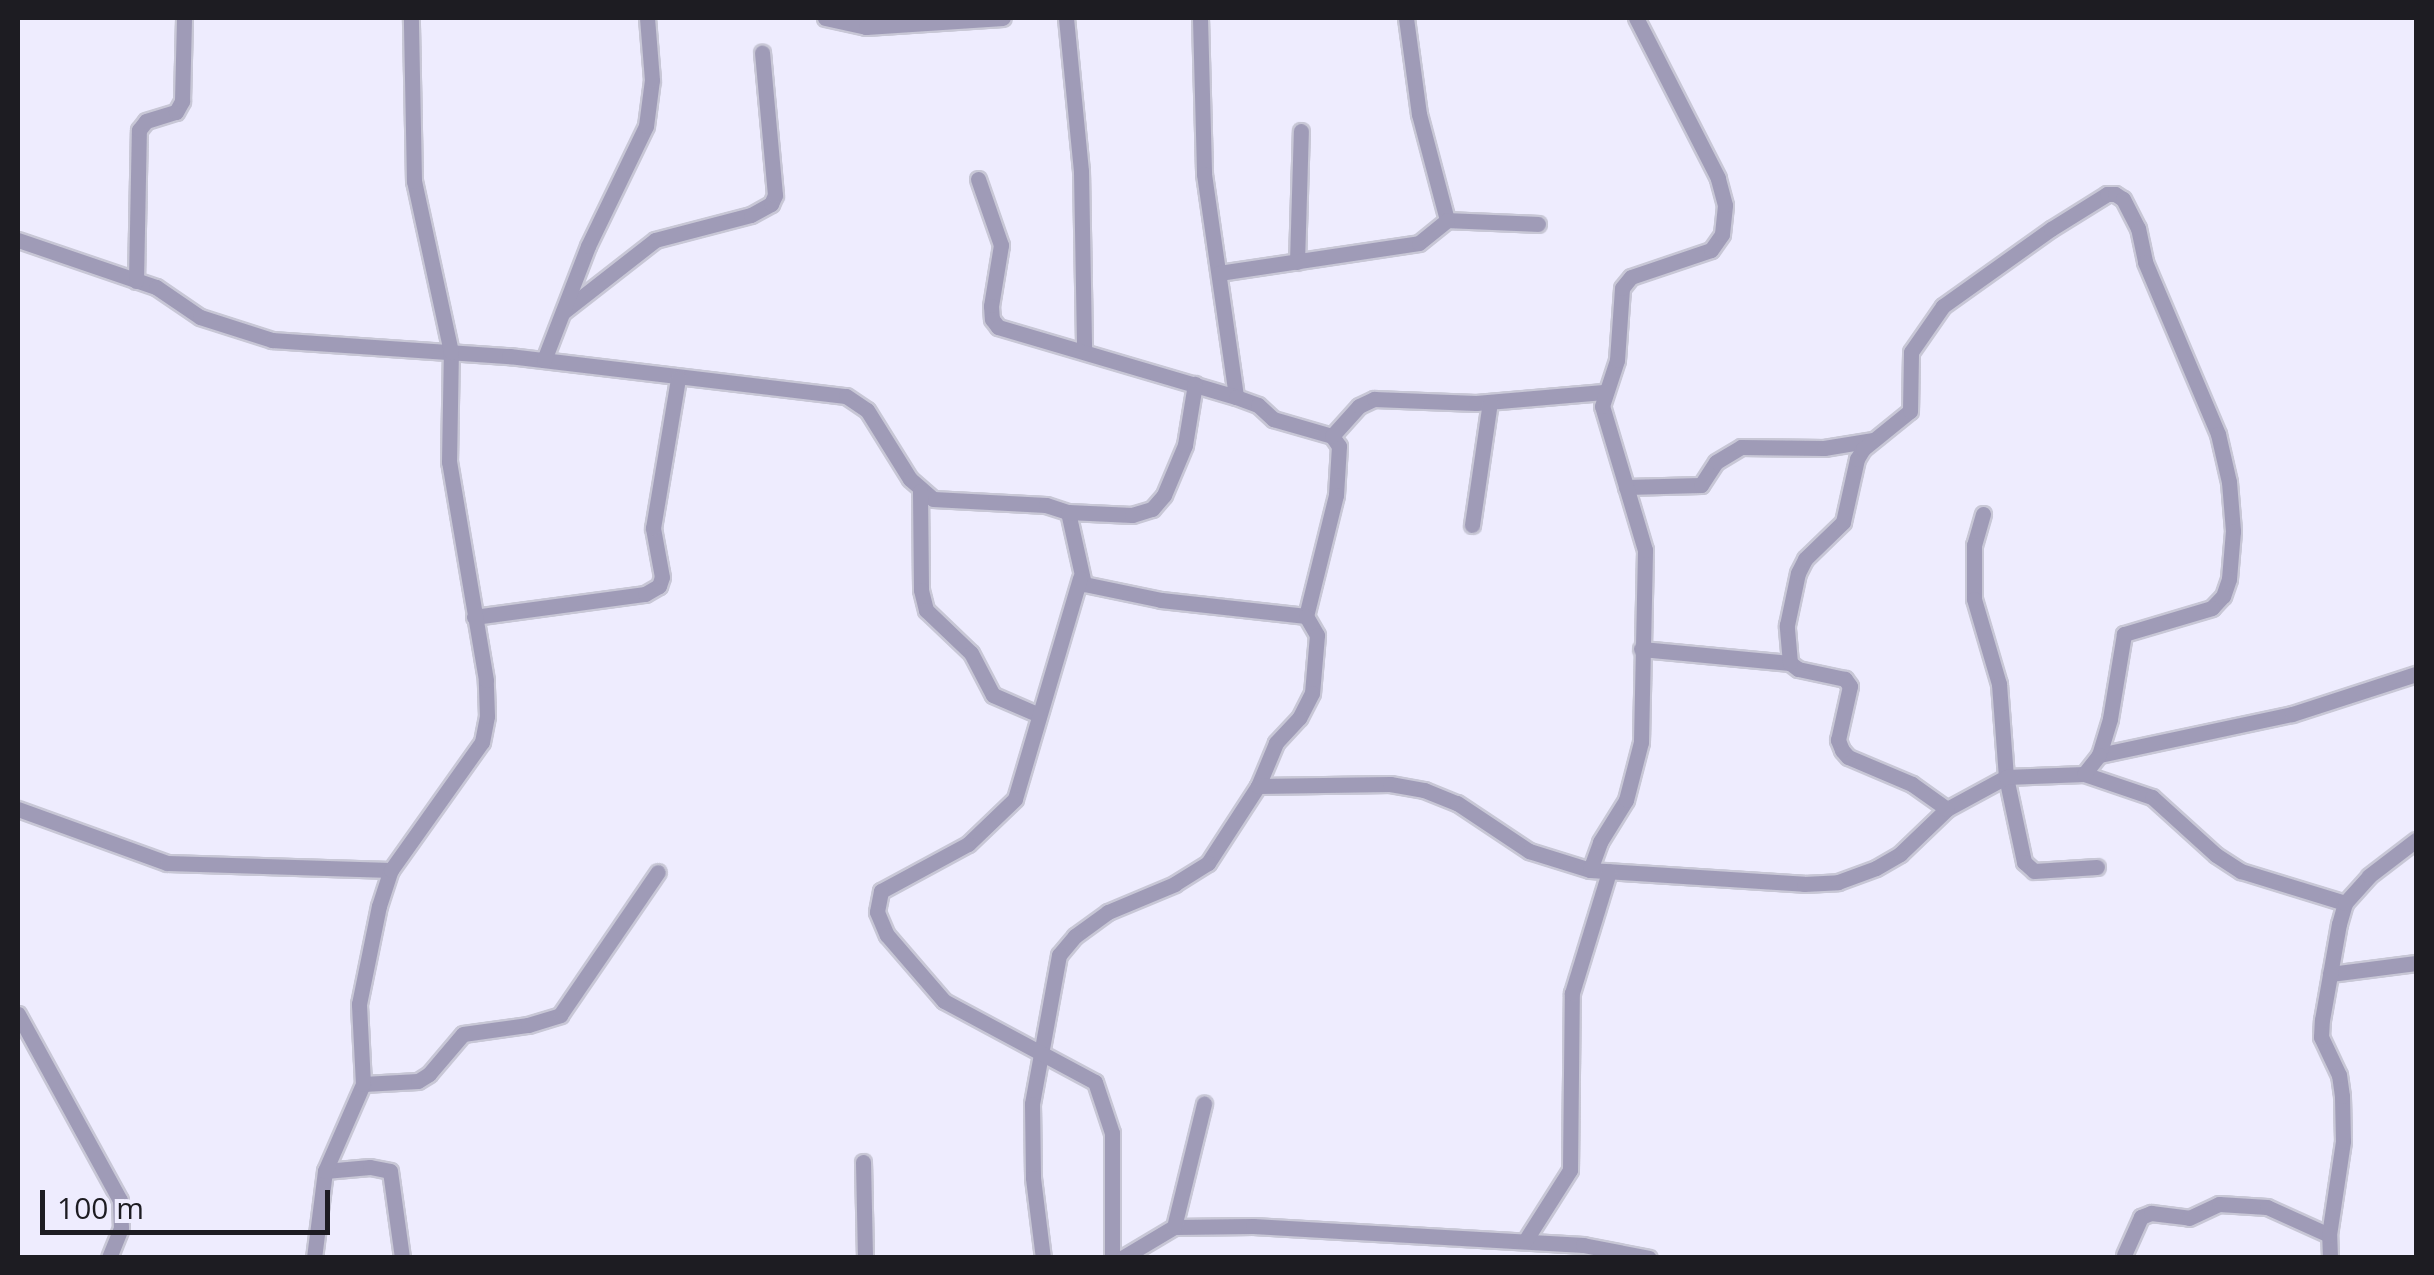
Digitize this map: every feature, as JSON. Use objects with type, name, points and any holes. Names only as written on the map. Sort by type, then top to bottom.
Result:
[{"type":"street","points":[[136,280],[139,130],[146,121],[176,112],[182,101],[184,18]]},
{"type":"street","points":[[314,1258],[325,1171],[363,1084],[359,1004],[391,870],[482,742],[487,716],[486,680],[449,462],[451,352],[414,181],[412,18]]},
{"type":"street","points":[[544,360],[588,246],[646,126],[652,80],[647,18]]},
{"type":"street","points":[[828,18],[866,27],[1002,18]]},
{"type":"street","points":[[1066,18],[1082,171],[1084,348]]},
{"type":"street","points":[[1200,18],[1201,132],[1236,397]]},
{"type":"street","points":[[1406,18],[1419,114],[1447,220]]},
{"type":"street","points":[[1590,870],[1634,778],[1641,742],[1644,550],[1610,436],[1604,392],[1618,360],[1622,288],[1631,277],[1711,250],[1722,234],[1725,205],[1718,178],[1636,18]]},
{"type":"street","points":[[563,312],[654,240],[752,215],[771,204],[776,195],[762,52]]},
{"type":"street","points":[[1297,262],[1301,131]]},
{"type":"street","points":[[978,179],[1000,245],[992,319],[1008,333],[1084,348],[1236,397],[1285,424],[1332,436]]},
{"type":"street","points":[[1790,662],[1787,625],[1798,573],[1805,558],[1843,522],[1856,459],[1910,411],[1911,352],[1943,306],[2107,194],[2123,199],[2138,228],[2151,278],[2218,434],[2230,482],[2229,579],[2224,596],[2212,608],[2124,634],[2115,698],[2099,754],[2084,774]]},
{"type":"street","points":[[1219,273],[1419,243],[1447,220],[1538,224]]},
{"type":"street","points":[[18,240],[156,287],[200,317],[272,340],[544,360],[858,401],[920,491],[934,499],[1046,505],[1068,512],[1132,515],[1152,509],[1164,495],[1185,445],[1195,384]]},
{"type":"street","points":[[474,617],[636,596],[659,586],[662,577],[652,528],[678,378]]},
{"type":"street","points":[[1332,436],[1358,406],[1374,399],[1490,402],[1604,392]]},
{"type":"street","points":[[1472,525],[1490,402]]},
{"type":"street","points":[[1044,1258],[1032,1104],[1060,955],[1075,936],[1108,912],[1176,884],[1208,863],[1258,786],[1276,743],[1299,718],[1312,693],[1317,636],[1306,616],[1336,495],[1341,457],[1332,436]]},
{"type":"street","points":[[1626,487],[1701,485],[1716,462],[1741,446],[1824,448],[1873,440]]},
{"type":"street","points":[[920,491],[921,590],[926,610],[972,653],[993,695],[1039,715]]},
{"type":"street","points":[[1068,512],[1075,530],[1080,578],[1015,799],[968,844],[881,891],[877,912],[887,935],[944,1000],[1040,1055],[1089,1077],[1100,1093],[1112,1133],[1112,1258]]},
{"type":"street","points":[[1983,514],[1974,545],[1974,599],[1999,684],[2006,777],[2024,862],[2034,870],[2097,867]]},
{"type":"street","points":[[1080,578],[1093,588],[1161,600],[1306,616]]},
{"type":"street","points":[[1642,649],[1790,662],[1798,669],[1844,679],[1850,686],[1838,740],[1848,757],[1912,784],[1947,809]]},
{"type":"street","points":[[2099,754],[2292,714],[2416,674]]},
{"type":"street","points":[[1258,786],[1390,784],[1424,790],[1469,810],[1529,851],[1590,870],[1743,882],[1838,882],[1900,854],[1947,809],[2006,777],[2084,774],[2152,796],[2242,871],[2345,903]]},
{"type":"street","points":[[18,809],[167,862],[391,870]]},
{"type":"street","points":[[2330,1258],[2329,1235],[2343,1141],[2339,1074],[2321,1037],[2330,974],[2345,903],[2370,876],[2416,840]]},
{"type":"street","points":[[363,1084],[418,1081],[429,1074],[463,1034],[544,1022],[560,1015],[658,872]]},
{"type":"street","points":[[1525,1242],[1570,1170],[1572,994],[1609,872]]},
{"type":"street","points":[[2330,974],[2416,963]]},
{"type":"street","points":[[18,1014],[120,1200],[121,1228],[109,1258]]},
{"type":"street","points":[[1174,1228],[1204,1104]]},
{"type":"street","points":[[863,1162],[865,1258]]},
{"type":"street","points":[[325,1171],[370,1167],[390,1171],[402,1258]]},
{"type":"street","points":[[2124,1256],[2141,1217],[2151,1213],[2190,1218],[2219,1204],[2267,1207],[2329,1235]]},
{"type":"street","points":[[1122,1258],[1174,1228],[1254,1226],[1583,1245],[1649,1258]]}]
